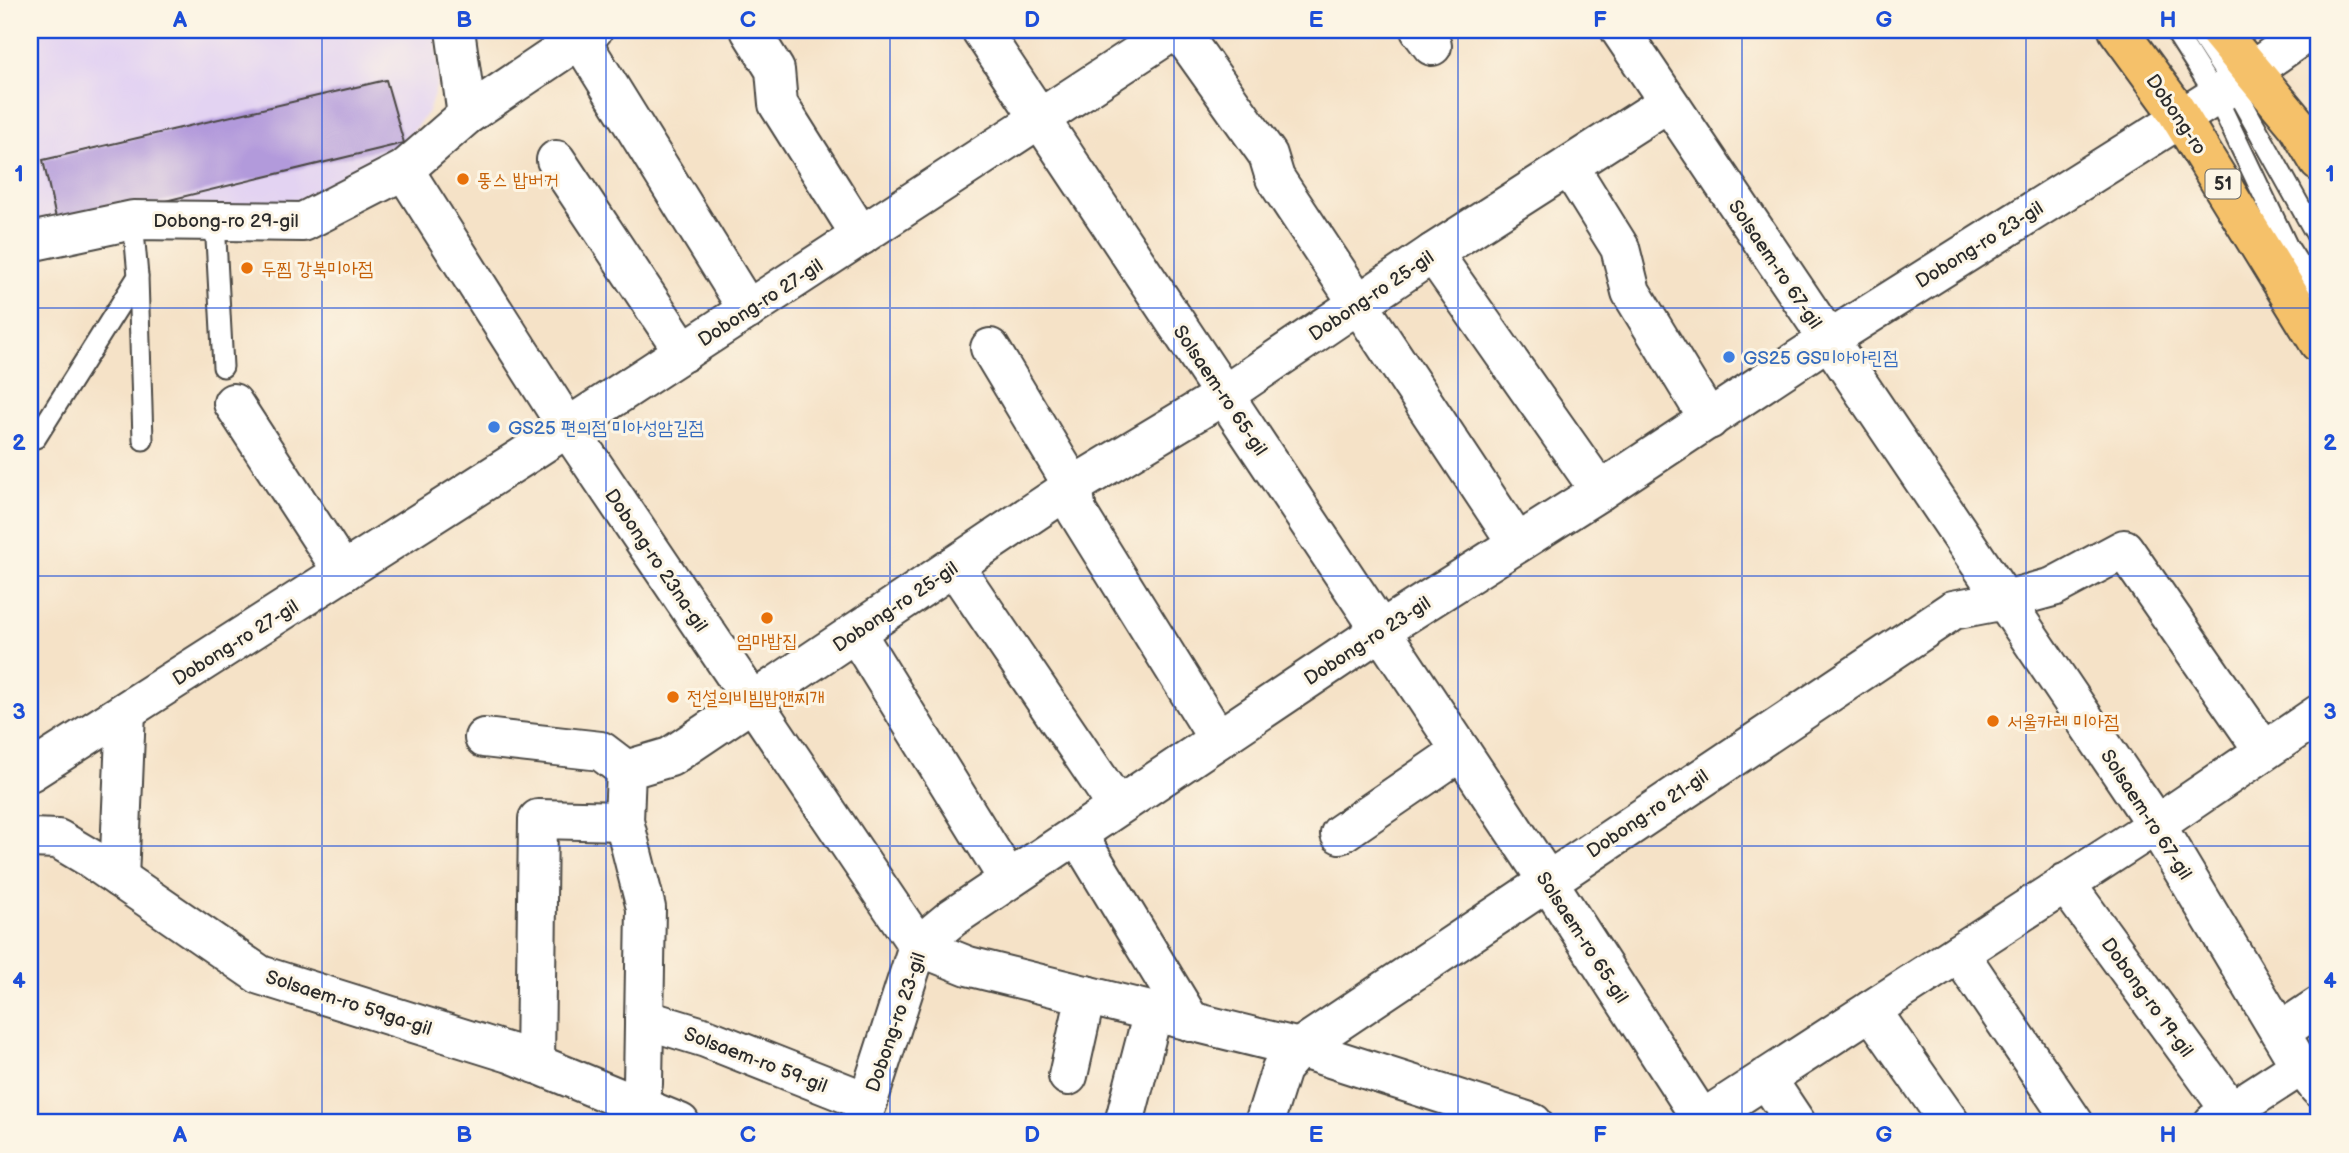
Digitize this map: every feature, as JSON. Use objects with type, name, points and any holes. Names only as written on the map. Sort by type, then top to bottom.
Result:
[{"type":"main road","name":"Dobong-ro","points":[[2118,30],[2181,118],[2274,265],[2319,343]]},
{"type":"main road","points":[[2218,30],[2233,83],[2297,125],[2319,162]]},
{"type":"street","points":[[454,30],[467,115]]},
{"type":"street","points":[[750,30],[775,70],[778,104],[861,236]]},
{"type":"street","name":"Solsaem-ro 65-gil","points":[[981,30],[1547,880],[1701,1122]]},
{"type":"street","name":"Dobong-ro 27-gil","points":[[30,772],[568,428],[1177,30],[1268,155],[1275,178],[1356,305]]},
{"type":"street","name":"Solsaem-ro 67-gil","points":[[1620,30],[2156,825],[2280,1032],[2310,1077]]},
{"type":"street","name":"Dobong-ro 23-gil","points":[[864,1112],[918,946],[951,918],[1381,630],[1600,491],[1828,340],[2181,118],[2310,30]]},
{"type":"street","name":"Dobong-ro 29-gil","points":[[30,242],[133,220],[303,222],[404,170],[467,115],[586,34],[748,310]]},
{"type":"street","name":"Dobong-ro 25-gil","points":[[752,702],[1073,486],[1224,395],[1433,253],[1667,103]]},
{"type":"street","points":[[556,160],[684,352]]},
{"type":"street","points":[[1569,166],[1620,248],[1631,292],[1709,420]]},
{"type":"street","name":"Dobong-ro 23na-gil","points":[[404,170],[568,428],[918,946]]},
{"type":"street","points":[[1433,253],[1600,491]]},
{"type":"street","points":[[1356,305],[1517,543]]},
{"type":"street","points":[[990,348],[1073,486],[1077,512],[1218,739]]},
{"type":"street","points":[[228,385],[344,572]]},
{"type":"street","points":[[2005,600],[2053,587],[2124,549],[2264,751]]},
{"type":"street","points":[[954,566],[1118,806]]},
{"type":"street","name":"Dobong-ro 21-gil","points":[[1299,1048],[1953,610],[2005,600]]},
{"type":"street","points":[[856,633],[1008,879]]},
{"type":"street","points":[[626,770],[670,757],[752,702]]},
{"type":"street","points":[[119,878],[126,711]]},
{"type":"street","points":[[1701,1122],[2156,825],[2319,714]]},
{"type":"street","points":[[484,738],[601,751],[626,770]]},
{"type":"street","points":[[1339,834],[1461,751]]},
{"type":"street","points":[[626,770],[624,821],[646,908],[643,1084],[632,1114],[680,1123]]},
{"type":"street","points":[[535,1064],[538,819],[624,821]]},
{"type":"street","points":[[1077,834],[1191,1021]]},
{"type":"street","name":"Solsaem-ro 59ga-gil","points":[[30,838],[58,839],[260,975],[510,1053],[632,1114]]},
{"type":"street","name":"Dobong-ro 19-gil","points":[[2065,883],[2222,1117]]},
{"type":"street","points":[[918,946],[968,966],[1299,1048],[1533,1123]]},
{"type":"street","points":[[1959,953],[2074,1123]]},
{"type":"street","points":[[1068,1076],[1086,995]]},
{"type":"street","points":[[2280,1032],[2319,1006]]},
{"type":"street","points":[[1871,1010],[1950,1123]]},
{"type":"street","points":[[1124,1123],[1153,1012]]},
{"type":"street","name":"Solsaem-ro 59-gil","points":[[643,1019],[706,1038],[864,1112]]},
{"type":"street","points":[[1264,1123],[1281,1069],[1299,1048]]},
{"type":"street","points":[[2222,1117],[2310,1077]]},
{"type":"street","points":[[1766,1078],[1796,1123]]},
{"type":"lane","points":[[2174,30],[2233,83],[2287,245],[2319,295]]},
{"type":"lane","points":[[2197,30],[2233,83],[2319,240]]},
{"type":"lane","points":[[133,220],[138,276],[144,440]]},
{"type":"lane","points":[[215,221],[228,385]]},
{"type":"lane","points":[[36,438],[138,276]]},
{"type":"shaded area","points":[[30,30],[436,30],[439,78],[429,110],[396,154],[286,206],[30,230]]},
{"type":"building","points":[[386,80],[404,143],[58,227],[43,160]]},
{"type":"place","name":"뚱스 밥버거","points":[[463,179]]},
{"type":"place","name":"두찜 강북미아점","points":[[247,268]]},
{"type":"place","name":"GS25 GS미아아린점","points":[[1729,357]]},
{"type":"place","name":"GS25 편의점 미아성암길점","points":[[494,427]]},
{"type":"place","name":"엄마밥집","points":[[767,618]]},
{"type":"place","name":"전설의비빔밥앤찌개","points":[[673,697]]},
{"type":"place","name":"서울카레 미아점","points":[[1993,721]]}]
